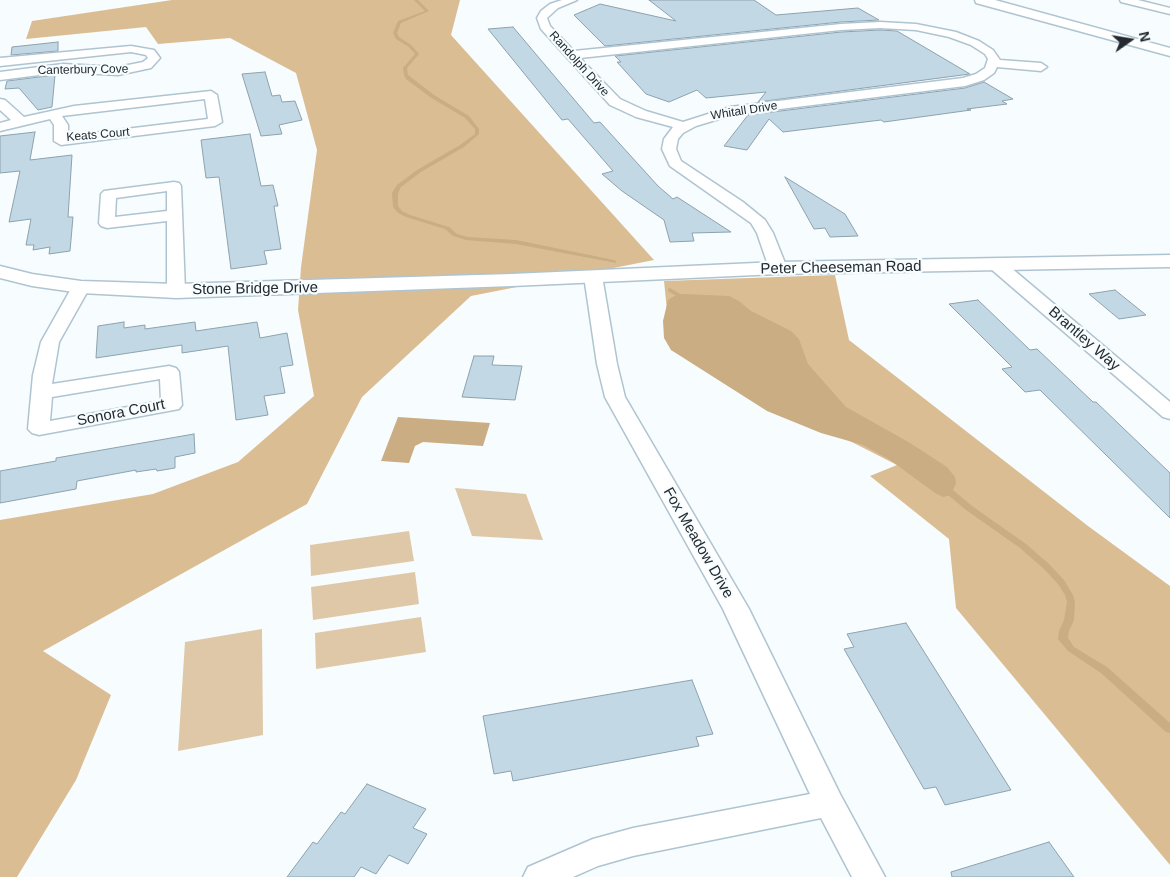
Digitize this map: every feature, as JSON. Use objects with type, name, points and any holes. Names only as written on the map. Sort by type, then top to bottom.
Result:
[{"type":"street","name":"Randolph Drive","points":[[572,0],[550,9],[542,18],[543,24],[615,102],[641,114],[684,126]]},
{"type":"street","points":[[981,0],[1170,52]]},
{"type":"street","points":[[1125,0],[1170,11]]},
{"type":"street","points":[[572,55],[842,27],[880,25],[916,27],[952,34],[983,47],[992,56],[994,62],[1041,67]]},
{"type":"street","name":"Canterbury Cove","points":[[0,62],[126,50],[147,51],[153,54],[154,58],[147,65],[118,71],[63,68],[0,76]]},
{"type":"street","name":"Whitall Drive","points":[[684,126],[709,116],[730,111],[965,82],[986,74],[994,62]]},
{"type":"street","points":[[0,103],[21,122]]},
{"type":"street","name":"Keats Court","points":[[0,127],[54,114],[94,108],[159,115],[61,141],[61,125],[54,114]]},
{"type":"street","points":[[684,126],[674,134],[670,143],[670,153],[675,163],[757,220],[765,233],[778,268]]},
{"type":"street","points":[[175,215],[176,290]]},
{"type":"street","name":"Peter Cheeseman Road","points":[[512,280],[778,268],[1170,261]]},
{"type":"street","name":"Brantley Way","points":[[998,265],[1170,413]]},
{"type":"street","name":"Stone Bridge Drive","points":[[0,272],[40,281],[81,286],[176,290],[512,280]]},
{"type":"street","name":"Fox Meadow Drive","points":[[593,276],[607,364],[615,397],[736,609],[830,803],[869,877]]},
{"type":"street","name":"Sonora Court","points":[[42,392],[169,372],[172,405],[39,429],[43,375],[50,342],[81,286]]},
{"type":"street","points":[[539,877],[593,853],[632,842],[830,803]]},
{"type":"shaded area","points":[[172,0],[460,0],[451,35],[654,260],[471,296],[362,397],[307,504],[43,651],[111,695],[76,780],[17,877],[0,877],[0,520],[153,494],[238,462],[314,396],[298,310],[301,267],[317,150],[296,73],[230,38],[158,44],[146,27],[26,39],[32,21]]},
{"type":"shaded area","points":[[835,275],[849,340],[1088,526],[1170,586],[1170,865],[956,608],[949,539],[870,476],[897,465],[671,350],[664,281]]},
{"type":"shaded area","points":[[676,295],[729,296],[739,301],[751,311],[791,331],[799,339],[808,364],[846,407],[910,443],[947,467],[955,477],[956,483],[951,495],[943,497],[935,493],[890,460],[863,445],[821,433],[767,411],[671,350],[664,338],[663,321],[668,300]]},
{"type":"shaded area","points":[[398,417],[490,423],[483,446],[423,442],[415,446],[409,463],[381,461]]},
{"type":"shaded area","points":[[455,488],[526,494],[543,540],[472,536]]},
{"type":"shaded area","points":[[409,531],[414,561],[311,576],[310,545]]},
{"type":"shaded area","points":[[415,572],[419,604],[313,620],[311,587]]},
{"type":"shaded area","points":[[421,617],[426,652],[316,669],[315,633]]},
{"type":"shaded area","points":[[262,629],[263,735],[178,751],[185,642]]},
{"type":"building","points":[[649,0],[754,0],[776,15],[858,8],[879,20],[841,22],[605,46],[574,15],[600,4],[676,21]]},
{"type":"building","points":[[513,27],[594,123],[600,122],[658,186],[673,199],[677,197],[731,232],[692,233],[694,241],[670,242],[664,220],[622,191],[602,174],[613,171],[568,119],[562,120],[488,29]]},
{"type":"building","points":[[897,31],[970,74],[758,102],[766,92],[706,98],[697,90],[669,102],[646,94],[617,62],[621,62],[615,56],[841,32]]},
{"type":"building","points":[[58,42],[58,51],[11,55],[12,47]]},
{"type":"building","points":[[265,72],[272,96],[280,95],[282,102],[295,101],[302,120],[279,125],[282,134],[261,136],[242,74]]},
{"type":"building","points":[[55,75],[52,107],[38,110],[19,88],[5,89],[7,81]]},
{"type":"building","points":[[984,82],[1013,99],[1002,101],[1007,104],[967,109],[971,110],[884,122],[881,120],[783,132],[769,119],[747,150],[724,146],[748,115],[965,88]]},
{"type":"building","points":[[35,132],[30,160],[72,155],[68,217],[73,217],[70,251],[49,254],[50,247],[33,250],[34,245],[26,245],[31,219],[9,222],[20,171],[0,173],[0,136]]},
{"type":"building","points":[[250,134],[261,186],[273,185],[278,206],[274,206],[281,249],[264,251],[267,264],[231,269],[219,177],[206,178],[201,140]]},
{"type":"building","points":[[785,177],[845,214],[858,236],[830,237],[825,228],[814,229]]},
{"type":"building","points":[[1115,290],[1146,315],[1119,319],[1089,294]]},
{"type":"building","points":[[978,300],[1030,350],[1037,349],[1093,402],[1096,402],[1170,473],[1170,518],[1040,390],[1025,392],[1002,369],[1012,367],[949,304]]},
{"type":"building","points":[[124,322],[124,328],[145,325],[145,329],[195,322],[196,331],[257,322],[260,338],[287,333],[293,365],[280,367],[285,393],[264,396],[268,415],[236,420],[228,346],[182,353],[182,345],[96,358],[98,326]]},
{"type":"building","points":[[474,356],[494,356],[492,365],[522,366],[515,400],[462,397]]},
{"type":"building","points":[[194,434],[195,453],[175,457],[175,468],[157,471],[156,469],[136,472],[136,470],[77,481],[76,489],[0,503],[0,471],[56,461],[56,458]]},
{"type":"building","points":[[906,623],[1011,790],[945,805],[936,787],[924,789],[844,649],[854,647],[847,634]]},
{"type":"building","points":[[692,680],[713,734],[696,737],[699,746],[513,781],[511,771],[494,774],[483,716]]},
{"type":"building","points":[[367,784],[426,809],[413,828],[427,834],[408,864],[389,855],[376,874],[361,867],[354,877],[287,877],[313,842],[317,844],[341,812],[345,814]]},
{"type":"building","points":[[1049,842],[1074,877],[952,877],[951,872]]},
{"type":"waterway","points":[[416,0],[427,11],[399,22],[395,33],[397,38],[410,46],[417,54],[405,68],[406,75],[432,96],[467,117],[477,129],[477,134],[462,146],[419,171],[399,186],[395,193],[395,206],[400,212],[408,216],[447,228],[455,235],[468,239],[516,242],[614,262]]},
{"type":"waterway","points":[[670,290],[685,299]]},
{"type":"waterway","points":[[944,487],[969,508],[1023,546],[1061,582],[1071,602],[1069,620],[1063,639],[1071,649],[1104,670],[1170,729]]}]
